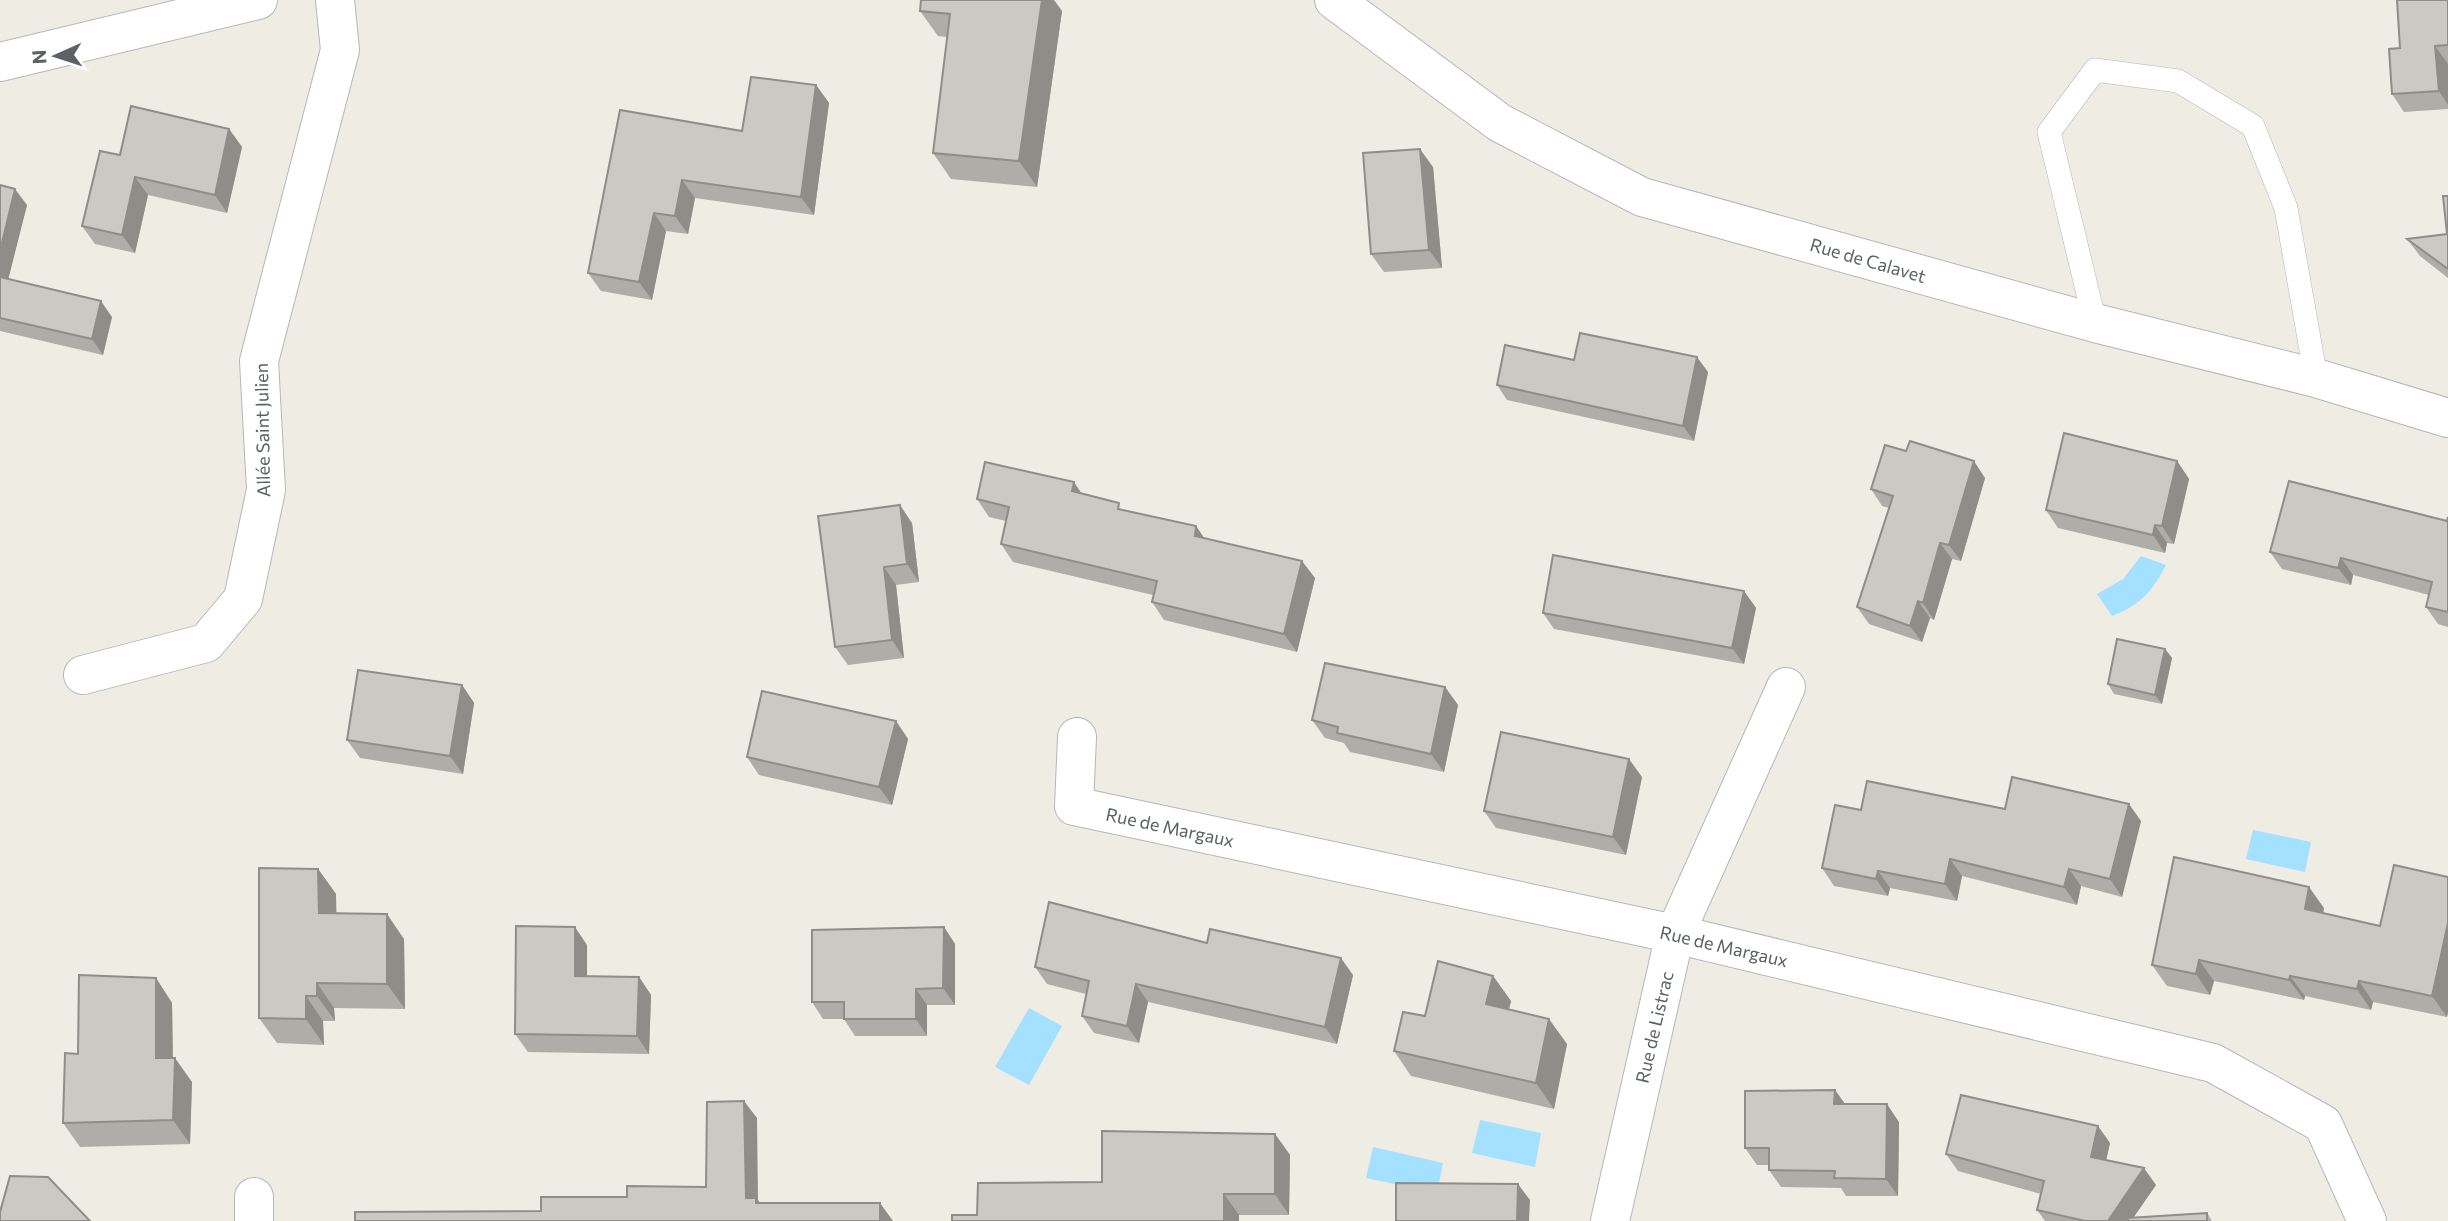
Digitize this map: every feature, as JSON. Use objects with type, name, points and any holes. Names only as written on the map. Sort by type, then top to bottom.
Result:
[{"type":"street","points":[[0,62],[258,0]]},
{"type":"street","name":"Allée Saint Julien","points":[[83,675],[206,643],[243,599],[266,490],[259,361],[340,50],[335,0]]},
{"type":"street","name":"Rue de Calavet","points":[[1334,0],[1500,123],[1642,197],[2095,323],[2316,378],[2448,418]]},
{"type":"street","name":"Rue de Listrac","points":[[1610,1221],[1675,934],[1786,687]]},
{"type":"street","name":"Rue de Margaux","points":[[1077,737],[1074,806],[1675,934],[2213,1063],[2323,1124],[2367,1221]]},
{"type":"lane","points":[[2095,323],[2049,132],[2095,69],[2178,81],[2253,125],[2286,208],[2316,378]]},
{"type":"water","points":[[2141,556],[2166,565],[2156,583],[2144,596],[2112,616],[2097,594],[2123,579]]},
{"type":"water","points":[[2253,830],[2311,842],[2305,872],[2246,859]]},
{"type":"water","points":[[1029,1008],[1062,1026],[1029,1085],[995,1067]]},
{"type":"water","points":[[1480,1120],[1541,1133],[1535,1167],[1472,1153]]},
{"type":"water","points":[[1373,1147],[1443,1163],[1437,1193],[1366,1178]]},
{"type":"building","points":[[921,0],[1042,0],[1019,161],[933,153],[950,14],[920,11]]},
{"type":"building","points":[[2397,0],[2448,0],[2448,45],[2435,46],[2439,91],[2392,94],[2389,49],[2400,48]]},
{"type":"building","points":[[751,77],[816,85],[801,197],[682,180],[675,216],[654,213],[639,282],[588,273],[620,110],[742,131]]},
{"type":"building","points":[[131,106],[229,129],[215,195],[135,177],[122,235],[82,226],[100,151],[120,155]]},
{"type":"building","points":[[1420,149],[1429,250],[1371,254],[1363,153]]},
{"type":"building","points":[[0,185],[15,189],[0,251]]},
{"type":"building","points":[[2443,196],[2448,196],[2448,269],[2407,239],[2447,234]]},
{"type":"building","points":[[0,277],[101,301],[92,339],[0,318]]},
{"type":"building","points":[[1580,333],[1697,357],[1683,426],[1497,385],[1505,345],[1574,360]]},
{"type":"building","points":[[2064,433],[2177,461],[2162,526],[2155,525],[2153,535],[2046,510]]},
{"type":"building","points":[[1910,441],[1974,461],[1949,545],[1940,543],[1923,603],[1918,601],[1910,626],[1857,607],[1893,496],[1871,489],[1885,445],[1906,451]]},
{"type":"building","points":[[985,462],[1074,482],[1072,491],[1119,503],[1118,509],[1196,526],[1195,536],[1302,561],[1284,634],[1152,602],[1157,581],[1001,544],[1009,507],[977,499]]},
{"type":"building","points":[[2289,481],[2447,521],[2448,517],[2448,612],[2426,607],[2432,582],[2341,558],[2338,568],[2270,552]]},
{"type":"building","points":[[900,505],[907,564],[884,567],[892,640],[835,647],[818,516]]},
{"type":"building","points":[[1553,555],[1744,591],[1732,648],[1543,613]]},
{"type":"building","points":[[2117,639],[2165,649],[2155,695],[2108,684]]},
{"type":"building","points":[[1325,663],[1445,687],[1431,754],[1337,733],[1338,727],[1312,720]]},
{"type":"building","points":[[358,670],[462,685],[450,756],[347,740]]},
{"type":"building","points":[[762,691],[896,721],[879,787],[747,757]]},
{"type":"building","points":[[1501,732],[1629,759],[1613,837],[1484,811]]},
{"type":"building","points":[[2012,777],[2129,804],[2110,879],[2069,869],[2064,887],[1950,859],[1945,884],[1878,871],[1876,879],[1822,868],[1835,805],[1861,810],[1867,781],[2005,809]]},
{"type":"building","points":[[2174,857],[2309,887],[2305,909],[2380,926],[2394,865],[2448,877],[2448,923],[2432,996],[2359,981],[2357,989],[2290,976],[2289,980],[2199,960],[2196,974],[2152,965]]},
{"type":"building","points":[[259,868],[318,869],[319,913],[387,914],[387,984],[317,983],[317,996],[306,996],[306,1019],[259,1018]]},
{"type":"building","points":[[1049,902],[1207,943],[1210,929],[1341,958],[1325,1027],[1136,984],[1127,1026],[1082,1016],[1089,981],[1035,967]]},
{"type":"building","points":[[516,926],[575,927],[575,976],[639,977],[637,1036],[515,1034]]},
{"type":"building","points":[[944,927],[943,988],[916,989],[916,1019],[844,1019],[844,1002],[812,1002],[812,930]]},
{"type":"building","points":[[1438,961],[1493,976],[1486,1004],[1549,1019],[1536,1083],[1394,1051],[1403,1012],[1425,1016]]},
{"type":"building","points":[[79,975],[156,978],[156,1058],[175,1058],[173,1120],[63,1123],[65,1053],[78,1054]]},
{"type":"building","points":[[1835,1090],[1834,1104],[1887,1104],[1886,1179],[1834,1178],[1835,1171],[1769,1170],[1769,1148],[1745,1148],[1745,1091]]},
{"type":"building","points":[[1961,1095],[2098,1126],[2091,1157],[2144,1168],[2108,1221],[2085,1221],[2037,1210],[2044,1181],[1946,1154]]},
{"type":"building","points":[[744,1101],[746,1198],[756,1198],[756,1203],[880,1203],[880,1221],[355,1221],[355,1212],[541,1211],[541,1197],[627,1197],[627,1186],[706,1187],[707,1102]]},
{"type":"building","points":[[1102,1131],[1275,1134],[1275,1194],[1224,1194],[1224,1221],[952,1221],[952,1215],[977,1215],[978,1183],[1102,1182]]},
{"type":"building","points":[[10,1176],[48,1177],[90,1221],[0,1221]]},
{"type":"building","points":[[1396,1183],[1518,1184],[1517,1221],[1396,1221]]},
{"type":"building","points":[[2207,1213],[2207,1221],[2128,1221],[2128,1218]]}]
